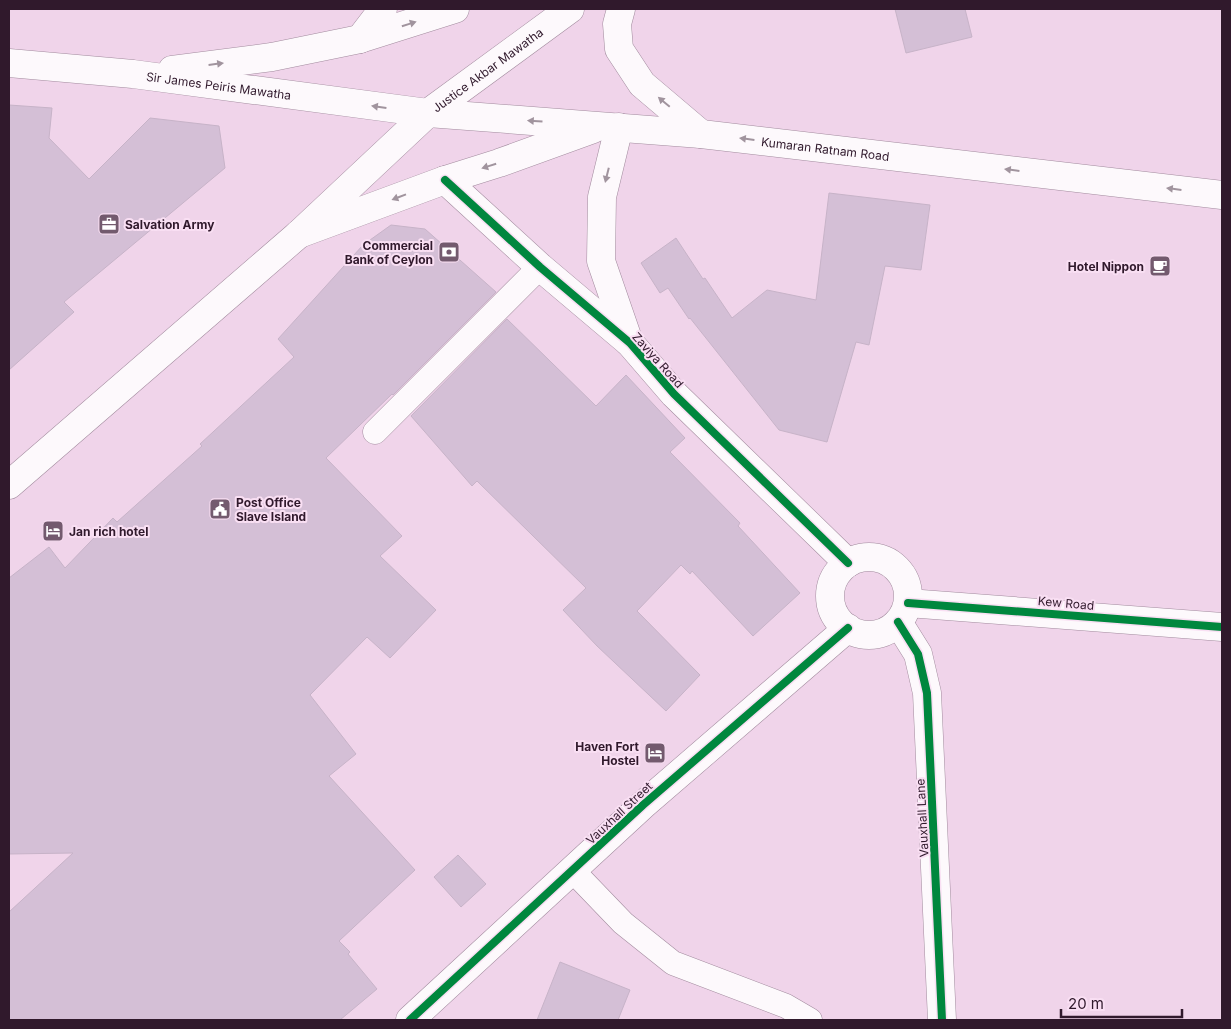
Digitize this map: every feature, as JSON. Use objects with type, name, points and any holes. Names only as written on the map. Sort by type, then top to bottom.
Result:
[{"type":"main road","points":[[360,39],[383,9]]},
{"type":"main road","points":[[133,74],[272,57],[360,39],[456,9]]},
{"type":"main road","name":"Justice Akbar Mawatha","points":[[9,485],[299,234],[428,114],[570,9]]},
{"type":"main road","points":[[621,9],[617,24],[619,49],[642,84],[701,134]]},
{"type":"main road","name":"Sir James Peiris Mawatha","points":[[9,63],[133,74],[428,114]]},
{"type":"main road","name":"Kumaran Ratnam Road","points":[[428,114],[701,134],[1222,195]]},
{"type":"main road","points":[[299,234],[445,180],[610,127],[602,197],[601,261],[630,343]]},
{"type":"main road","name":"Zaviya Road","points":[[445,180],[540,268],[630,343],[674,394],[848,563]]},
{"type":"main road","points":[[873,557],[886,561],[896,568],[904,578],[908,591],[903,612],[884,631],[872,635],[848,628],[839,620],[832,609],[830,596],[832,583],[848,563],[860,558],[873,557]]},
{"type":"main road","name":"Kew Road","points":[[903,612],[1222,627]]},
{"type":"main road","name":"Vauxhall Lane","points":[[903,612],[918,654],[928,693],[942,1020]]},
{"type":"main road","name":"Vauxhall Street","points":[[410,1020],[643,805],[848,628]]},
{"type":"lane","points":[[375,432],[540,268]]},
{"type":"lane","points":[[573,871],[623,923],[673,963],[786,1006],[810,1020]]},
{"type":"building","points":[[895,9],[965,9],[972,37],[906,53]]},
{"type":"building","name":"Salvation Army","points":[[9,105],[52,108],[49,138],[89,179],[150,118],[219,126],[225,168],[64,302],[74,312],[9,370]]},
{"type":"building","points":[[829,193],[930,205],[921,270],[885,266],[869,345],[856,342],[827,442],[779,430],[689,319],[668,288],[660,293],[641,263],[676,238],[732,318],[767,290],[816,300]]},
{"type":"building","points":[[391,225],[425,229],[496,292],[393,395],[326,458],[402,536],[380,556],[436,610],[390,658],[367,637],[310,695],[356,754],[329,776],[415,870],[339,941],[350,952],[348,954],[377,989],[340,1020],[9,1020],[9,912],[73,853],[9,854],[9,578],[49,547],[65,568],[113,518],[117,522],[202,446],[200,444],[294,357],[278,339],[363,245]]},
{"type":"building","points":[[507,319],[596,406],[626,375],[685,438],[670,452],[740,523],[738,526],[800,593],[753,636],[692,571],[690,574],[681,565],[637,611],[700,675],[666,711],[597,646],[563,610],[586,588],[477,481],[472,486],[411,416]]},
{"type":"building","points":[[458,855],[486,884],[461,907],[434,877]]},
{"type":"building","points":[[560,962],[630,990],[618,1020],[537,1020]]},
{"type":"cycle path","points":[[445,180],[540,267],[630,343],[674,394],[848,563]]},
{"type":"cycle path","points":[[908,603],[1222,627]]},
{"type":"cycle path","points":[[898,622],[918,654],[927,693],[942,1020]]},
{"type":"cycle path","points":[[410,1020],[643,805],[848,628]]},
{"type":"place","name":"Salvation Army","points":[[109,224]]},
{"type":"place","name":"Commercial Bank of Ceylon","points":[[449,252]]},
{"type":"place","name":"Hotel Nippon","points":[[1160,266]]},
{"type":"place","name":"Post Office Slave Island","points":[[220,509]]},
{"type":"place","name":"Jan rich hotel","points":[[53,531]]},
{"type":"place","name":"Haven Fort Hostel","points":[[655,753]]}]
